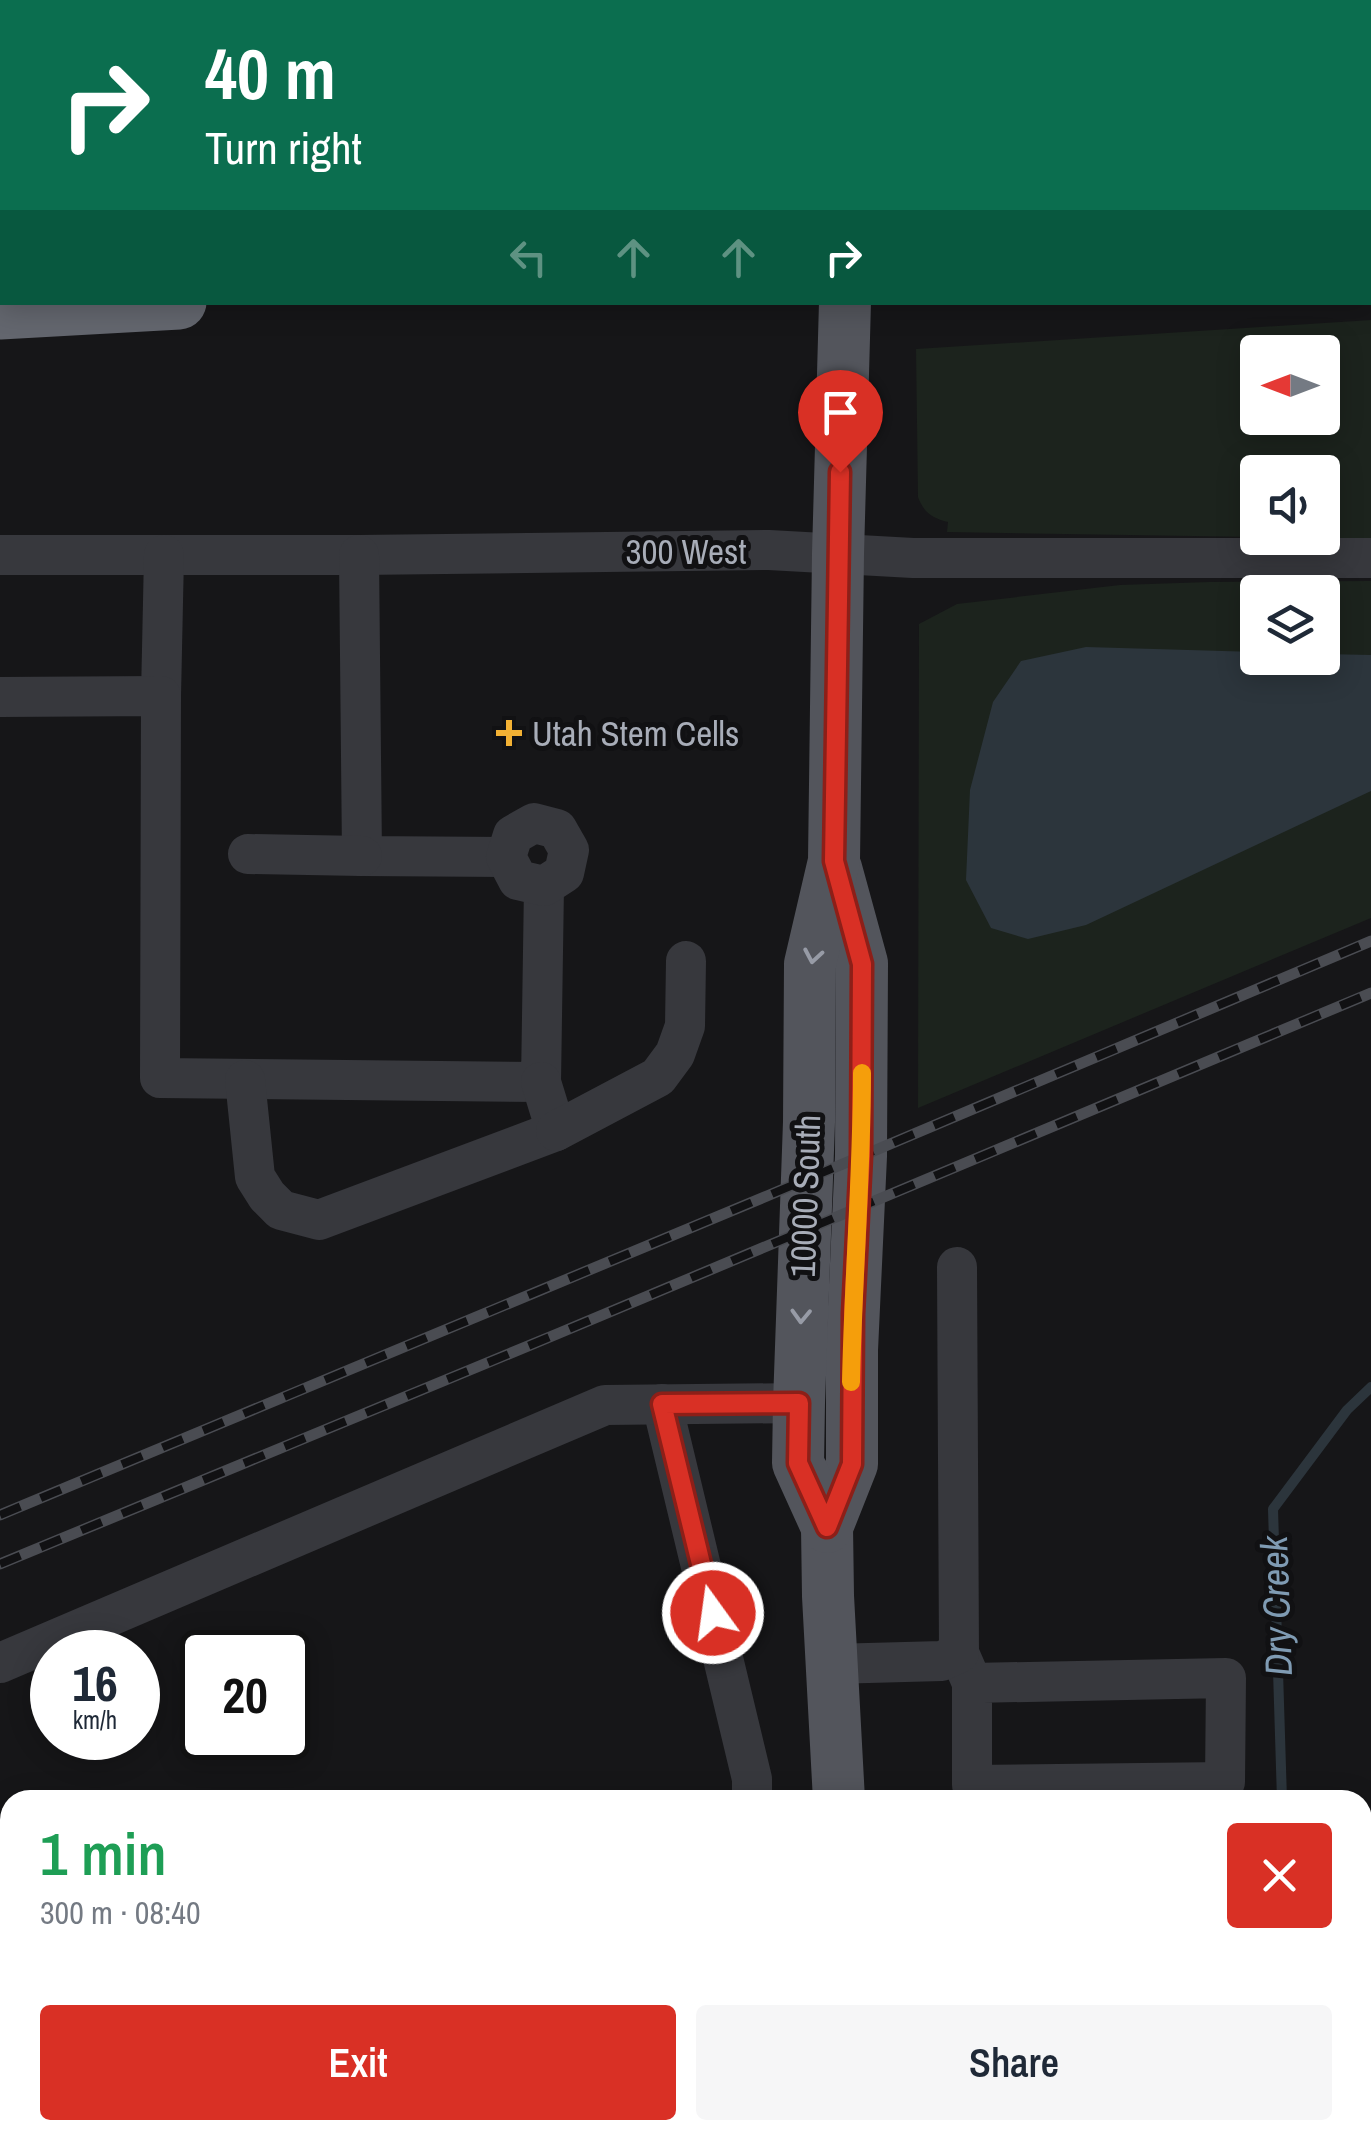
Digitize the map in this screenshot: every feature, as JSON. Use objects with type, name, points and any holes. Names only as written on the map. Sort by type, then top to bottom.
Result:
[{"type":"highway","points":[[0,312],[125,305]]},
{"type":"main road","name":"10000 South","points":[[837,1790],[827,1527],[798,1463],[810,964],[834,861],[844,305]]},
{"type":"main road","name":"10000 South","points":[[827,1527],[852,1464],[853,1314],[862,1122],[862,964],[834,861]]},
{"type":"street","name":"300 West","points":[[0,555],[769,550],[913,558],[1371,558]]},
{"type":"street","points":[[164,555],[160,1078],[540,1082]]},
{"type":"street","points":[[359,555],[362,856]]},
{"type":"street","points":[[0,697],[161,696]]},
{"type":"street","points":[[534,823],[557,829],[569,850],[564,873],[544,886],[518,880],[506,857],[512,835],[534,823]]},
{"type":"street","points":[[248,854],[506,857]]},
{"type":"street","points":[[544,886],[540,1082],[556,1131]]},
{"type":"street","points":[[244,1080],[254,1177],[281,1210],[318,1220],[556,1131],[658,1077],[675,1054],[685,1026],[686,961]]},
{"type":"street","points":[[831,1664],[942,1662],[966,1668],[1226,1678],[1225,1782],[972,1785],[966,1668],[956,1267]]},
{"type":"street","points":[[0,1663],[605,1405],[799,1403]]},
{"type":"street","points":[[662,1404],[752,1790]]},
{"type":"shaded area","points":[[1371,320],[1371,539],[1340,538],[1340,455],[1240,455],[1240,537],[947,532],[948,522],[929,514],[918,497],[916,349]]},
{"type":"shaded area","points":[[1340,581],[1371,581],[1371,918],[918,1108],[919,624],[957,604],[1120,585],[1240,582],[1240,675],[1340,675]]},
{"type":"shaded area","points":[[1086,647],[1240,652],[1240,675],[1340,675],[1340,654],[1371,655],[1371,791],[1086,925],[1028,939],[991,928],[966,880],[970,790],[993,702],[1021,661]]},
{"type":"waterway","name":"Dry Creek","points":[[1282,1790],[1273,1509],[1347,1410],[1371,1387]]},
{"type":"railway","points":[[0,1515],[1371,941]]},
{"type":"railway","points":[[0,1564],[1371,993]]},
{"type":"slow traffic","points":[[851,1382],[862,1073]]},
{"type":"place","name":"Utah Stem Cells","points":[[509,733]]},
{"type":"route","points":[[713,1613],[662,1404],[799,1403],[798,1463],[827,1527],[852,1464],[862,964],[834,861],[840,472]]}]
